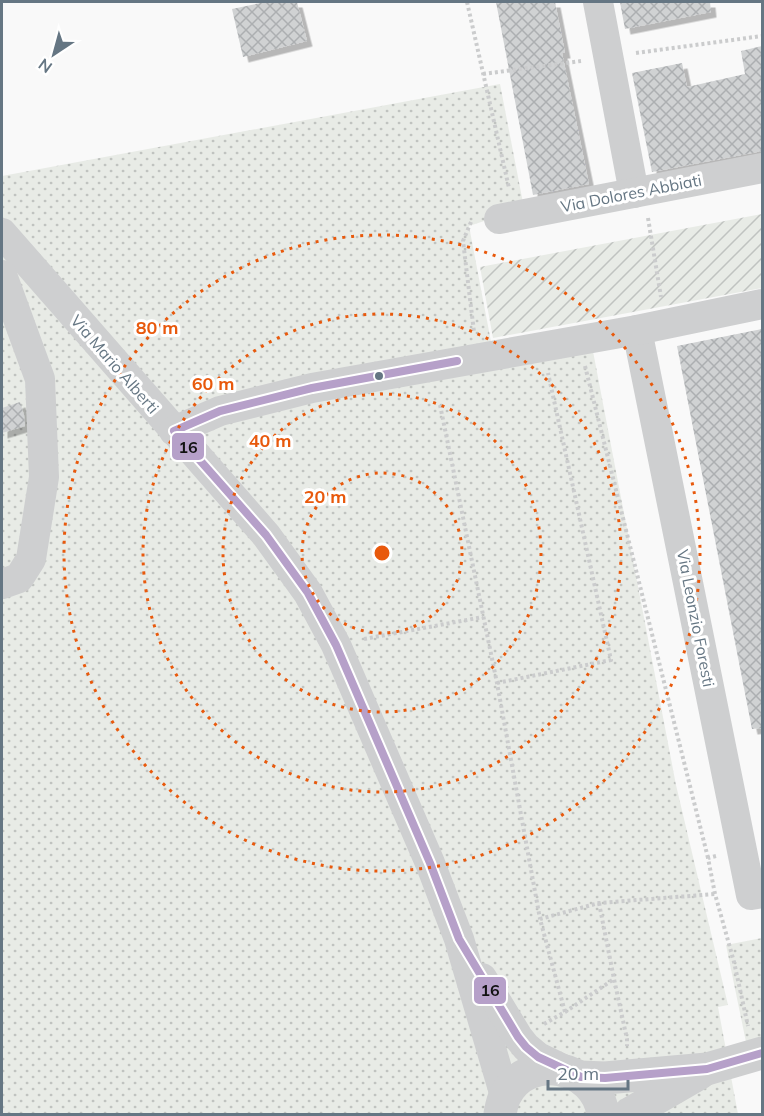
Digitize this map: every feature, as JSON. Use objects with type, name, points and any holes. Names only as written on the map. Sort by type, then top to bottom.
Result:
[{"type":"street","points":[[597,2],[638,192]]},
{"type":"street","name":"Via Dolores Abbiati","points":[[494,210],[638,192],[762,168]]},
{"type":"street","name":"Via Mario Alberti","points":[[2,233],[266,535],[308,593],[336,645],[430,863],[459,939],[501,1110]]},
{"type":"street","points":[[2,275],[40,379],[44,477],[30,559],[19,578],[2,584]]},
{"type":"street","points":[[174,431],[220,411],[312,388],[651,327],[762,304]]},
{"type":"street","name":"Via Leonzio Foresti","points":[[651,327],[742,851],[757,894]]},
{"type":"street","name":"Via Mario Alberti","points":[[459,939],[522,1042],[538,1057],[573,1074]]},
{"type":"street","points":[[501,1110],[516,1082],[530,1072],[548,1068],[605,1078],[706,1069],[758,1055]]},
{"type":"street","points":[[629,1114],[706,1069]]},
{"type":"street","points":[[573,1074],[594,1090],[602,1106],[603,1114]]},
{"type":"path","points":[[467,2],[494,210],[463,241],[475,339]]},
{"type":"path","points":[[638,192],[651,327]]},
{"type":"path","points":[[585,365],[715,894],[758,1055]]},
{"type":"path","points":[[497,683],[611,660],[548,372]]},
{"type":"path","points":[[440,405],[497,683],[540,919],[565,1012]]},
{"type":"path","points":[[358,640],[483,617]]},
{"type":"path","points":[[708,858],[742,851]]},
{"type":"path","points":[[540,919],[600,903],[715,894]]},
{"type":"path","points":[[600,903],[627,1039]]},
{"type":"path","points":[[538,1027],[614,979]]},
{"type":"shaded area","points":[[500,84],[524,208],[469,226],[496,368],[592,346],[676,785],[728,1005],[718,1007],[738,1114],[2,1114],[2,176]]},
{"type":"shaded area","points":[[762,214],[762,288],[493,338],[480,267]]},
{"type":"shaded area","points":[[762,938],[762,1038],[746,1042],[726,945]]},
{"type":"building","points":[[265,2],[297,2],[307,41],[243,57],[232,9]]},
{"type":"building","points":[[496,2],[555,2],[565,53],[562,53],[589,184],[533,195]]},
{"type":"building","points":[[620,2],[710,2],[711,12],[625,29]]},
{"type":"building","points":[[762,46],[762,151],[652,172],[632,73],[682,63],[687,87],[745,74],[741,51]]},
{"type":"building","points":[[762,329],[762,728],[752,729],[677,346]]},
{"type":"building","points":[[20,402],[25,426],[2,433],[2,408]]},
{"type":"transit line","name":"16","points":[[457,361],[312,388],[220,411],[174,431],[266,535],[308,593],[336,645],[430,863],[459,939],[526,1047],[538,1057],[581,1077],[605,1078],[707,1069],[762,1053]]}]
